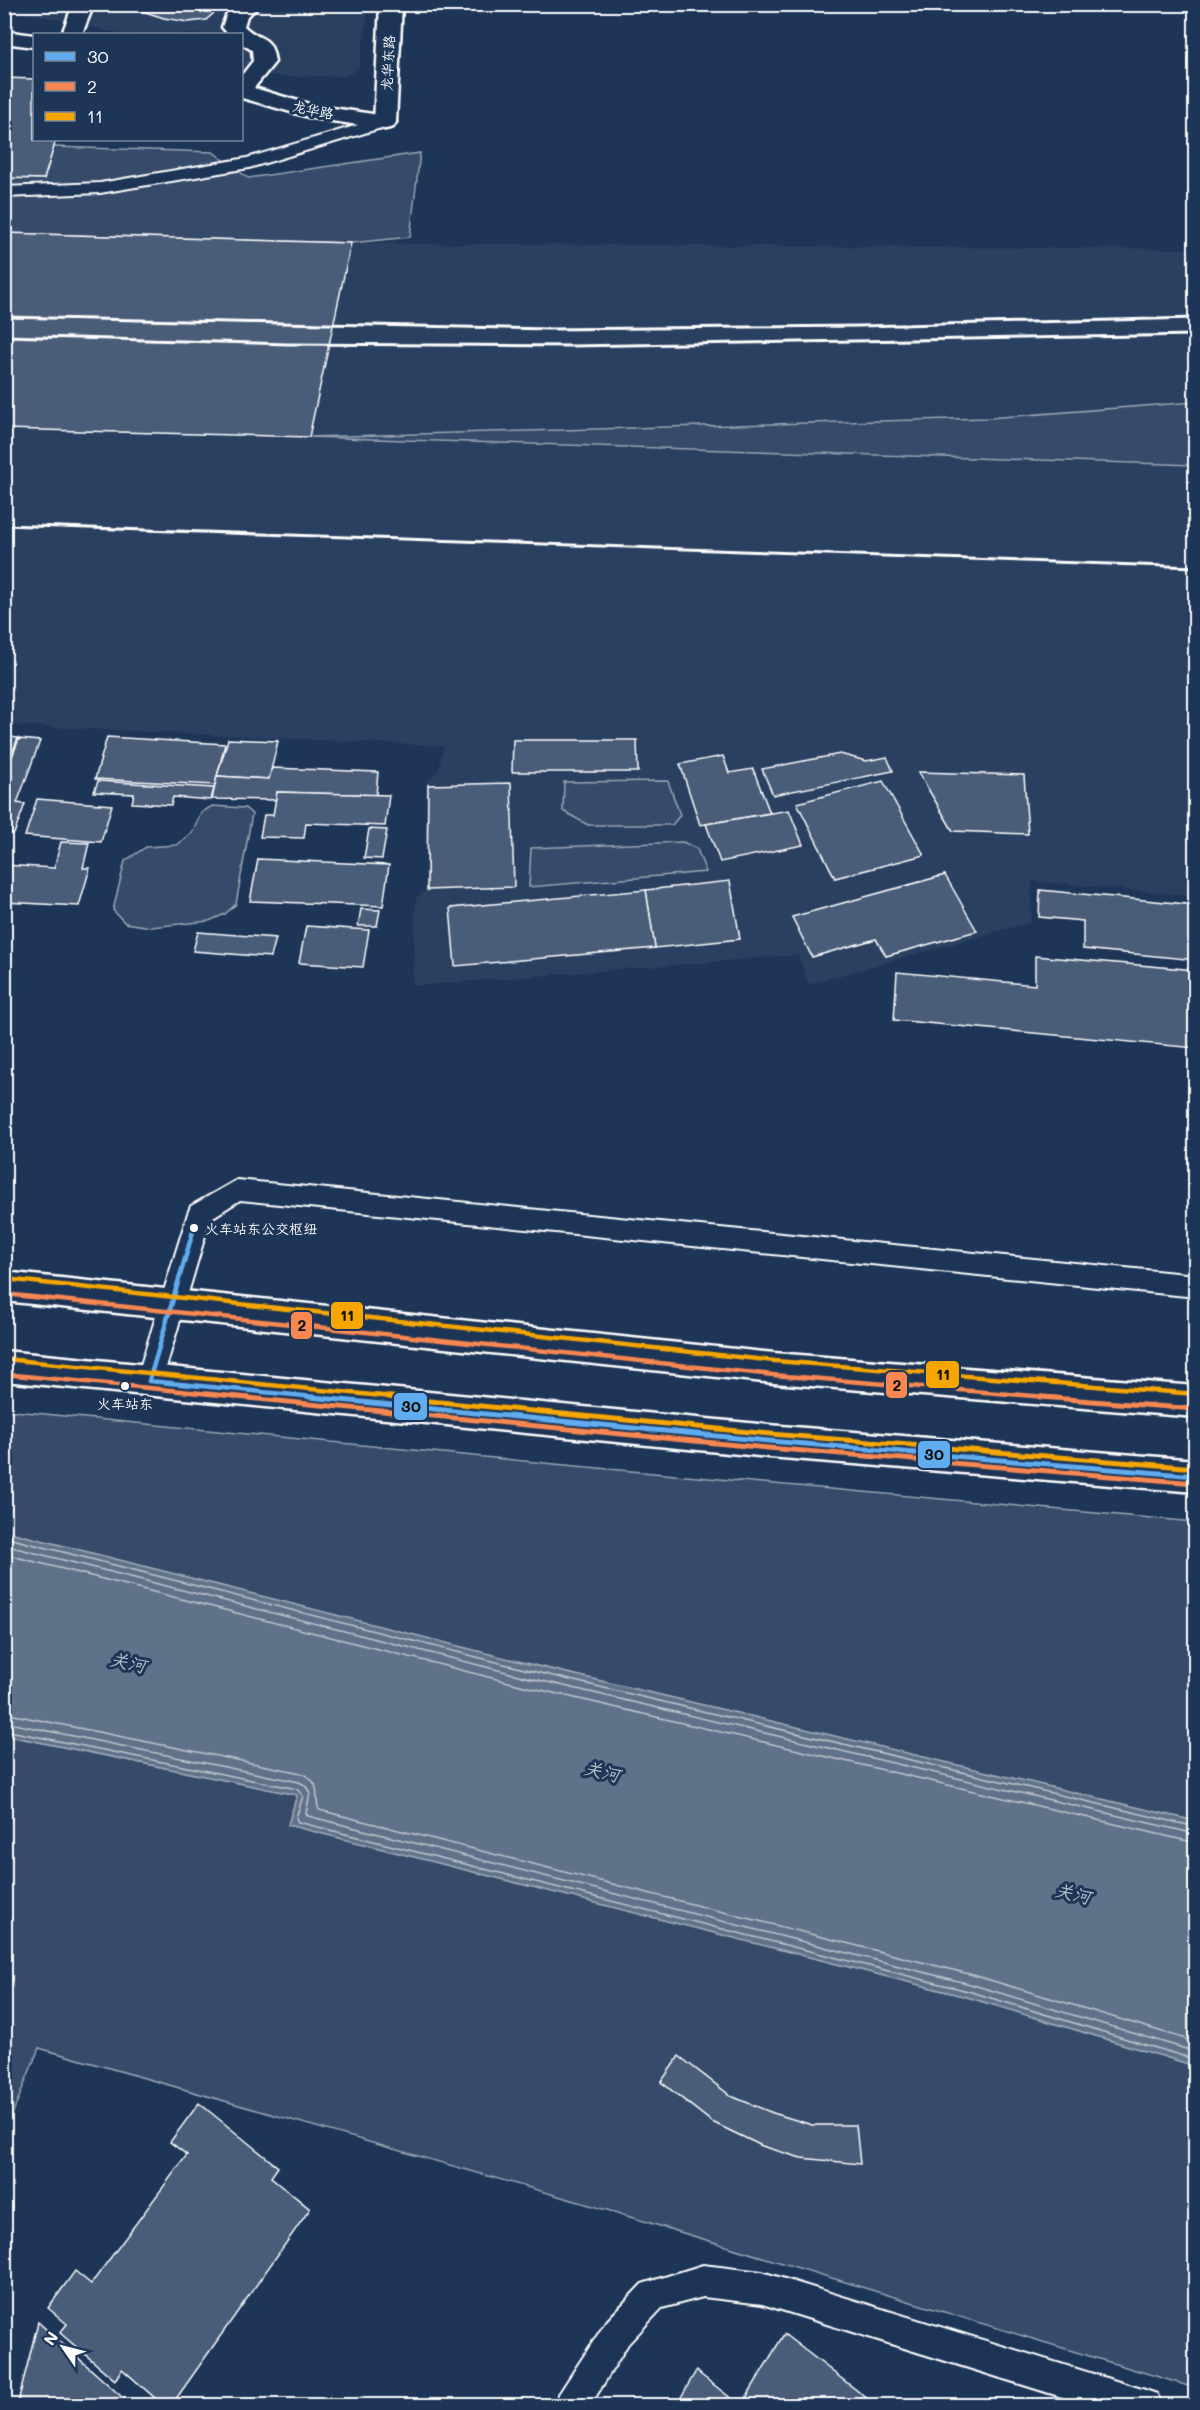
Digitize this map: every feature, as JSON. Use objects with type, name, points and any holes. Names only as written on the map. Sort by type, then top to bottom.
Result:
[{"type":"main road","points":[[72,33],[84,4]]},
{"type":"main road","points":[[239,33],[233,27],[238,13],[252,4]]},
{"type":"main road","name":"龙华东路","points":[[385,122],[391,4]]},
{"type":"main road","points":[[243,36],[262,47],[264,62],[243,89]]},
{"type":"main road","points":[[4,37],[33,41]]},
{"type":"main road","name":"龙华路","points":[[243,90],[269,101],[362,120],[385,122]]},
{"type":"main road","points":[[4,1286],[774,1368],[1196,1402]]},
{"type":"main road","points":[[4,1366],[769,1441],[1196,1476]]},
{"type":"lane","points":[[4,192],[100,189],[249,163],[385,122]]},
{"type":"lane","points":[[149,1381],[200,1213],[237,1190],[1196,1286]]},
{"type":"lane","points":[[571,2406],[617,2333],[652,2295],[703,2281],[762,2288],[1145,2406]]},
{"type":"shaded area","points":[[5,4],[369,5],[359,68],[346,76],[282,77],[243,70],[243,33],[117,33],[5,8]]},
{"type":"shaded area","points":[[54,147],[213,152],[248,178],[420,153],[410,237],[351,243],[5,233],[5,178],[44,179]]},
{"type":"shaded area","points":[[5,233],[351,243],[1195,249],[1195,402],[988,418],[327,437],[1195,465],[1195,896],[1032,881],[1031,922],[809,984],[798,955],[412,986],[416,898],[425,891],[426,783],[439,770],[443,746],[5,725]]},
{"type":"shaded area","points":[[1195,402],[1195,465],[309,437],[988,418]]},
{"type":"shaded area","points":[[668,781],[680,815],[672,825],[588,825],[563,811],[564,782]]},
{"type":"shaded area","points":[[212,806],[245,808],[252,814],[236,904],[225,914],[209,921],[151,927],[125,923],[113,910],[125,861],[146,847],[177,845],[192,833],[201,813]]},
{"type":"shaded area","points":[[683,842],[697,849],[706,872],[529,887],[531,848]]},
{"type":"shaded area","points":[[4,1410],[565,1465],[1195,1522],[1195,1821],[533,1665],[5,1531]]},
{"type":"shaded area","points":[[4,1735],[297,1795],[288,1825],[967,1997],[1195,2066],[1195,2388],[607,2210],[39,2048],[5,2132]]},
{"type":"water","name":"关河","points":[[5,1531],[533,1665],[1195,1821],[1195,2066],[967,1997],[288,1825],[297,1795],[5,1735]]},
{"type":"building","points":[[120,4],[224,4],[206,20],[188,22],[164,18]]},
{"type":"building","points":[[4,78],[33,79],[33,141],[56,141],[44,179],[4,178]]},
{"type":"building","points":[[4,233],[351,243],[309,437],[4,429]]},
{"type":"building","points":[[4,736],[18,738],[6,769],[4,769]]},
{"type":"building","points":[[107,737],[225,744],[215,785],[95,779]]},
{"type":"building","points":[[19,739],[40,741],[17,803],[25,804],[14,834],[4,833],[4,777]]},
{"type":"building","points":[[228,739],[278,741],[269,779],[217,776]]},
{"type":"building","points":[[513,740],[637,740],[638,772],[512,772]]},
{"type":"building","points":[[840,754],[866,761],[887,757],[893,771],[773,795],[762,769]]},
{"type":"building","points":[[723,756],[729,773],[753,769],[770,813],[700,825],[680,764]]},
{"type":"building","points":[[272,768],[378,772],[376,795],[277,792],[276,800],[212,799],[217,776],[269,779]]},
{"type":"building","points":[[918,772],[1024,775],[1028,834],[953,831]]},
{"type":"building","points":[[98,781],[214,788],[211,800],[173,797],[171,805],[132,803],[134,794],[94,792]]},
{"type":"building","points":[[883,781],[924,855],[835,878],[797,803]]},
{"type":"building","points":[[511,783],[514,887],[427,890],[428,785]]},
{"type":"building","points":[[277,792],[389,795],[385,826],[306,823],[304,838],[260,837],[264,815],[273,815]]},
{"type":"building","points":[[37,799],[112,805],[101,842],[25,836]]},
{"type":"building","points":[[789,810],[803,845],[720,862],[706,824]]},
{"type":"building","points":[[369,829],[387,830],[382,859],[364,858]]},
{"type":"building","points":[[61,842],[89,843],[83,868],[90,868],[79,906],[4,902],[4,865],[54,868]]},
{"type":"building","points":[[258,859],[389,865],[383,906],[250,901]]},
{"type":"building","points":[[945,875],[977,931],[886,956],[876,939],[812,957],[792,917]]},
{"type":"building","points":[[730,881],[740,939],[655,948],[646,890]]},
{"type":"building","points":[[646,890],[655,948],[455,966],[450,908]]},
{"type":"building","points":[[1040,890],[1196,905],[1196,960],[1083,949],[1083,921],[1039,917]]},
{"type":"building","points":[[361,909],[380,910],[377,926],[358,926]]},
{"type":"building","points":[[306,926],[369,930],[363,967],[299,963]]},
{"type":"building","points":[[198,932],[276,938],[271,957],[193,951]]},
{"type":"building","points":[[1035,956],[1196,970],[1196,1048],[894,1020],[897,972],[1035,985]]},
{"type":"building","points":[[679,2056],[731,2096],[773,2113],[812,2125],[856,2125],[860,2164],[801,2158],[762,2146],[712,2122],[661,2082]]},
{"type":"building","points":[[199,2103],[278,2167],[271,2177],[310,2209],[171,2406],[164,2406],[122,2369],[115,2380],[60,2333],[67,2324],[48,2308],[75,2271],[91,2284],[187,2155],[170,2142]]},
{"type":"building","points":[[38,2322],[132,2406],[17,2406]]},
{"type":"building","points":[[784,2334],[877,2406],[741,2406]]},
{"type":"building","points":[[696,2371],[741,2406],[676,2406]]},
{"type":"railway","points":[[4,317],[549,329],[859,326],[1196,318]]},
{"type":"railway","points":[[4,336],[287,344],[572,346],[1196,335]]},
{"type":"railway","points":[[4,525],[1196,567]]},
{"type":"transit line","name":"30","points":[[149,1381],[194,1228]]},
{"type":"transit line","name":"11","points":[[5,1279],[775,1361],[1196,1394]]},
{"type":"transit line","name":"2","points":[[4,1294],[773,1375],[1195,1409]]},
{"type":"transit line","name":"11","points":[[5,1359],[770,1434],[1196,1468]]},
{"type":"transit line","name":"2","points":[[4,1374],[768,1448],[1195,1483]]},
{"type":"transit line","name":"30","points":[[149,1381],[769,1441],[1196,1476]]},
{"type":"place","name":"火车站东公交枢纽","points":[[194,1228]]},
{"type":"place","name":"火车站东","points":[[125,1386]]}]
